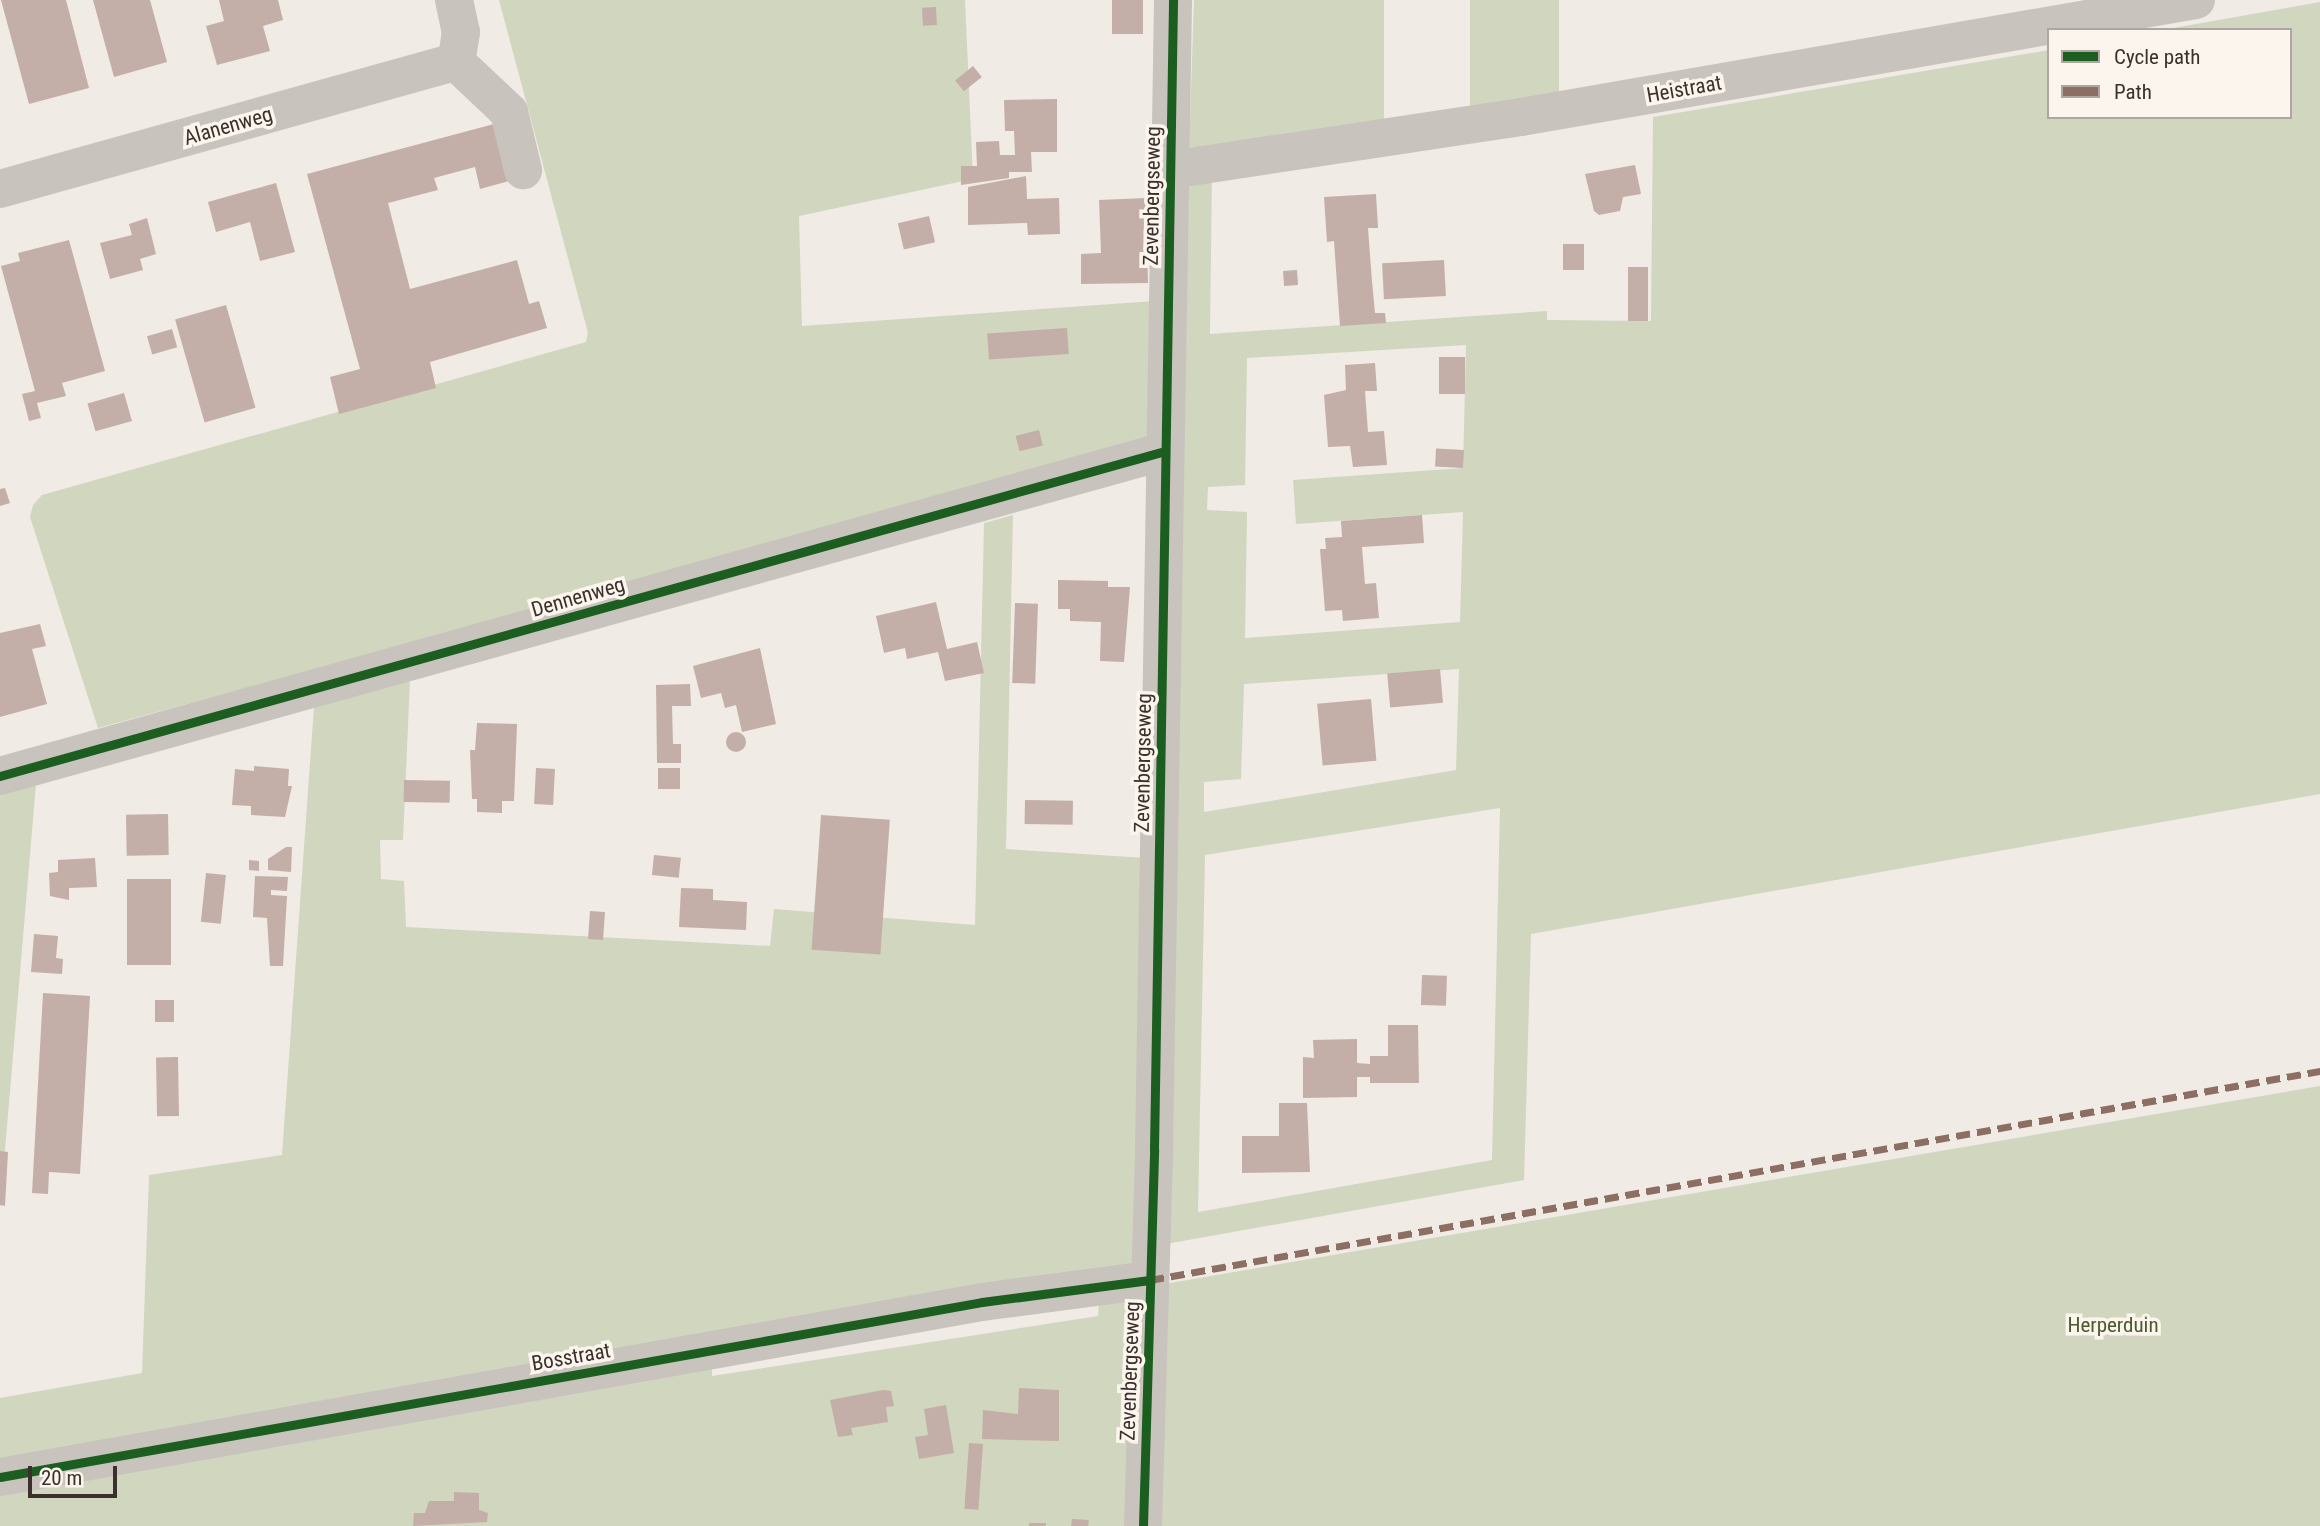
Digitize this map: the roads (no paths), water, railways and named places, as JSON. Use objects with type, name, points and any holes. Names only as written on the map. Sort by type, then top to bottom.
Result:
[{"type":"street","points":[[454,0],[461,32],[456,62],[509,112],[523,170]]},
{"type":"street","name":"Zevenbergseweg","points":[[1143,1526],[1150,1280],[1173,0]]},
{"type":"street","name":"Heistraat","points":[[1170,170],[1521,117],[2196,0]]},
{"type":"street","name":"Alanenweg","points":[[0,190],[456,62]]},
{"type":"street","name":"Dennenweg","points":[[0,776],[1165,451]]},
{"type":"street","name":"Bosstraat","points":[[0,1477],[982,1302],[1150,1280]]},
{"type":"park label","name":"Herperduin","points":[[2113,1325]]}]
